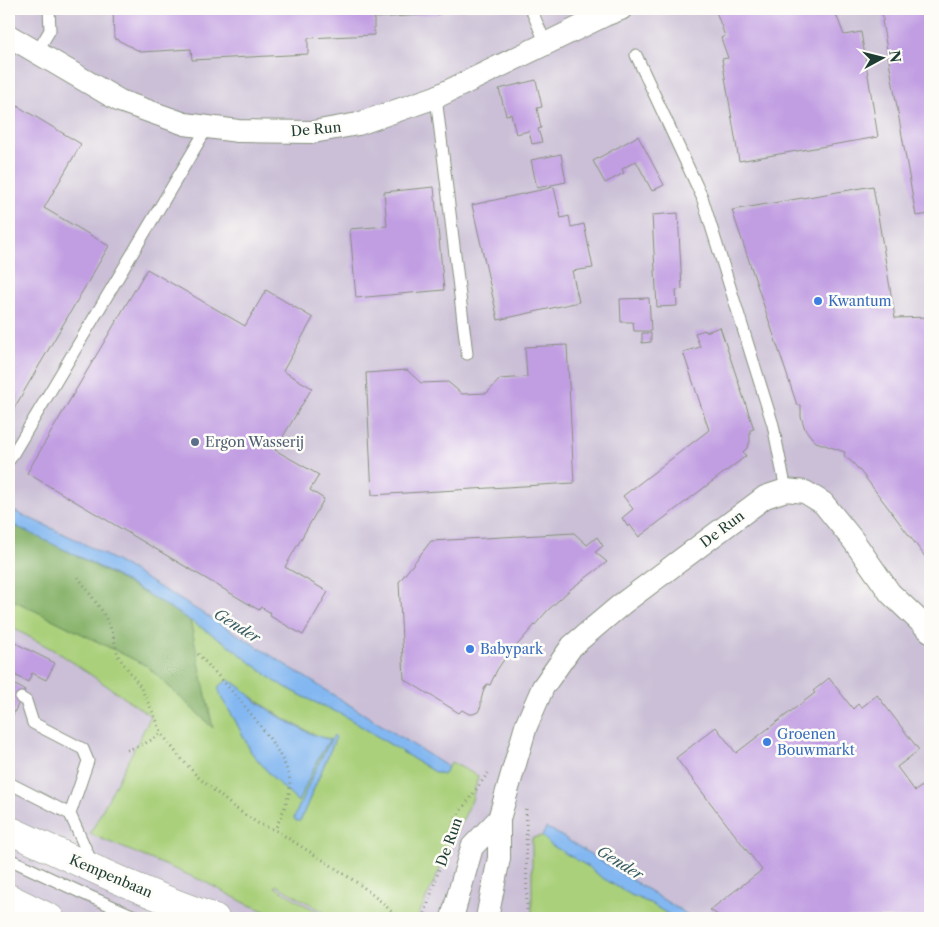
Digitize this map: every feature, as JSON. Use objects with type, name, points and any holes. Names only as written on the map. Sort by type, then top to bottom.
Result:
[{"type":"main road","name":"Kempenbaan","points":[[9,830],[95,870],[188,909],[215,918]]},
{"type":"main road","points":[[9,898],[50,918]]},
{"type":"street","name":"De Run","points":[[9,36],[120,101],[185,124],[238,131],[313,132],[358,124],[436,97],[610,11]]},
{"type":"street","name":"De Run","points":[[487,918],[499,858],[499,819],[526,726],[543,687],[572,646],[622,604],[765,497],[786,490]]},
{"type":"street","points":[[786,490],[805,492],[823,503],[853,540],[890,593],[930,631]]},
{"type":"street","name":"De Run","points":[[452,918],[472,847],[499,819]]},
{"type":"lane","points":[[37,52],[50,30],[49,9]]},
{"type":"lane","points":[[531,9],[546,44]]},
{"type":"lane","points":[[636,54],[702,197],[773,425],[786,490]]},
{"type":"lane","points":[[436,97],[467,354]]},
{"type":"lane","points":[[10,459],[207,128]]},
{"type":"lane","points":[[21,698],[26,701],[33,723],[83,749],[88,761],[70,814]]},
{"type":"lane","points":[[9,783],[70,814],[95,870]]},
{"type":"lane","name":"Kempenbaan","points":[[9,859],[82,894],[139,918]]},
{"type":"path","points":[[78,577],[102,611],[112,631],[118,656],[143,692],[162,734],[198,777],[235,808],[259,824],[275,830],[362,886],[397,918]]},
{"type":"path","points":[[198,654],[253,717],[277,750],[288,772],[290,785],[288,796],[275,830]]},
{"type":"path","points":[[127,750],[144,744],[162,734]]},
{"type":"path","name":"De Run","points":[[422,918],[455,819],[493,766]]},
{"type":"path","points":[[526,803],[527,918]]},
{"type":"shaded area","points":[[9,9],[930,9],[930,918],[9,918]]},
{"type":"green space","points":[[9,523],[101,569],[190,620],[213,728],[147,666],[9,598]]},
{"type":"green space","points":[[9,598],[147,666],[212,727],[190,620],[223,641],[276,682],[343,715],[436,773],[443,775],[451,762],[478,776],[472,800],[417,918],[335,918],[276,885],[275,887],[331,918],[282,918],[247,904],[203,881],[90,834],[151,716],[59,653],[9,626]],"holes":[[[234,682],[264,705],[288,720],[313,734],[330,739],[319,757],[298,801],[274,779],[251,752],[222,699]],[[334,735],[336,737],[301,819],[294,818],[321,758]]]},
{"type":"green space","points":[[542,836],[551,845],[589,867],[601,877],[674,918],[532,918],[532,838]]},
{"type":"water","points":[[9,509],[75,539],[116,561],[224,626],[448,767],[443,775],[436,773],[343,715],[276,682],[223,641],[144,592],[92,563],[9,523]]},
{"type":"water","points":[[228,680],[239,686],[263,706],[292,724],[312,734],[330,739],[319,757],[298,802],[274,779],[251,752],[222,699],[218,687]]},
{"type":"water","points":[[334,735],[336,737],[301,819],[297,821],[294,818],[317,765]]},
{"type":"water","points":[[546,828],[693,918],[674,918],[601,877],[589,867],[551,845],[542,836]]},
{"type":"building","points":[[113,9],[440,9],[440,14],[374,18],[374,35],[308,38],[308,54],[192,60],[191,49],[141,52],[114,38]]},
{"type":"building","points":[[715,9],[834,9],[844,35],[861,32],[878,137],[739,161],[722,59],[728,58],[721,38],[725,36]]},
{"type":"building","points":[[930,9],[930,214],[916,216],[882,21],[882,10]]},
{"type":"building","points":[[536,80],[542,107],[537,108],[541,128],[538,129],[542,142],[532,144],[529,131],[516,134],[511,114],[506,115],[499,89]]},
{"type":"building","points":[[9,101],[81,144],[44,208],[109,246],[9,417]]},
{"type":"building","points":[[638,136],[664,185],[652,191],[636,161],[622,169],[624,173],[605,183],[593,161]]},
{"type":"building","points":[[561,154],[566,182],[537,188],[531,160]]},
{"type":"building","points":[[873,186],[895,318],[930,317],[930,563],[861,472],[844,456],[845,452],[816,442],[805,429],[801,417],[801,405],[797,405],[732,210]]},
{"type":"building","points":[[434,187],[444,290],[356,298],[350,229],[387,226],[384,192]]},
{"type":"building","points":[[554,187],[561,218],[569,216],[571,227],[584,224],[593,268],[572,271],[579,302],[498,320],[472,205]]},
{"type":"building","points":[[678,213],[682,289],[676,290],[677,306],[657,307],[652,215]]},
{"type":"building","points":[[147,269],[245,326],[266,290],[313,318],[283,371],[312,388],[275,450],[319,475],[310,490],[324,499],[285,567],[328,592],[303,635],[270,616],[271,613],[261,607],[259,610],[27,473]]},
{"type":"building","points":[[649,298],[651,331],[634,331],[633,322],[621,322],[620,299]]},
{"type":"building","points":[[720,327],[754,429],[750,430],[750,441],[748,447],[743,452],[746,456],[639,537],[630,525],[628,527],[622,518],[633,509],[623,496],[709,430],[683,352],[700,347],[695,333],[705,330],[706,332]]},
{"type":"building","points":[[642,333],[651,333],[651,342],[642,343]]},
{"type":"building","points":[[567,345],[574,483],[372,495],[366,373],[407,370],[421,383],[448,382],[462,394],[487,393],[500,379],[527,377],[525,347]]},
{"type":"building","points":[[574,533],[587,545],[597,537],[603,546],[595,552],[607,562],[572,588],[548,610],[503,661],[490,685],[487,684],[484,689],[478,712],[469,714],[462,710],[459,713],[404,679],[399,582],[431,541]]},
{"type":"building","points":[[9,640],[55,663],[46,680],[32,673],[28,682],[9,672]]},
{"type":"building","points":[[829,678],[853,709],[858,704],[861,708],[877,695],[919,750],[897,767],[915,791],[930,780],[930,918],[723,918],[710,910],[762,870],[676,758],[716,727],[736,753],[815,693],[813,691]]},
{"type":"building","points":[[9,682],[25,690],[9,723]]},
{"type":"place","name":"Kwantum","points":[[818,301]]},
{"type":"place","name":"Ergon Wasserij","points":[[195,442]]},
{"type":"place","name":"Babypark","points":[[470,649]]},
{"type":"place","name":"Groenen Bouwmarkt","points":[[767,742]]},
{"type":"water label","name":"Gender","points":[[237,626]]},
{"type":"water label","name":"Gender","points":[[620,863]]}]
